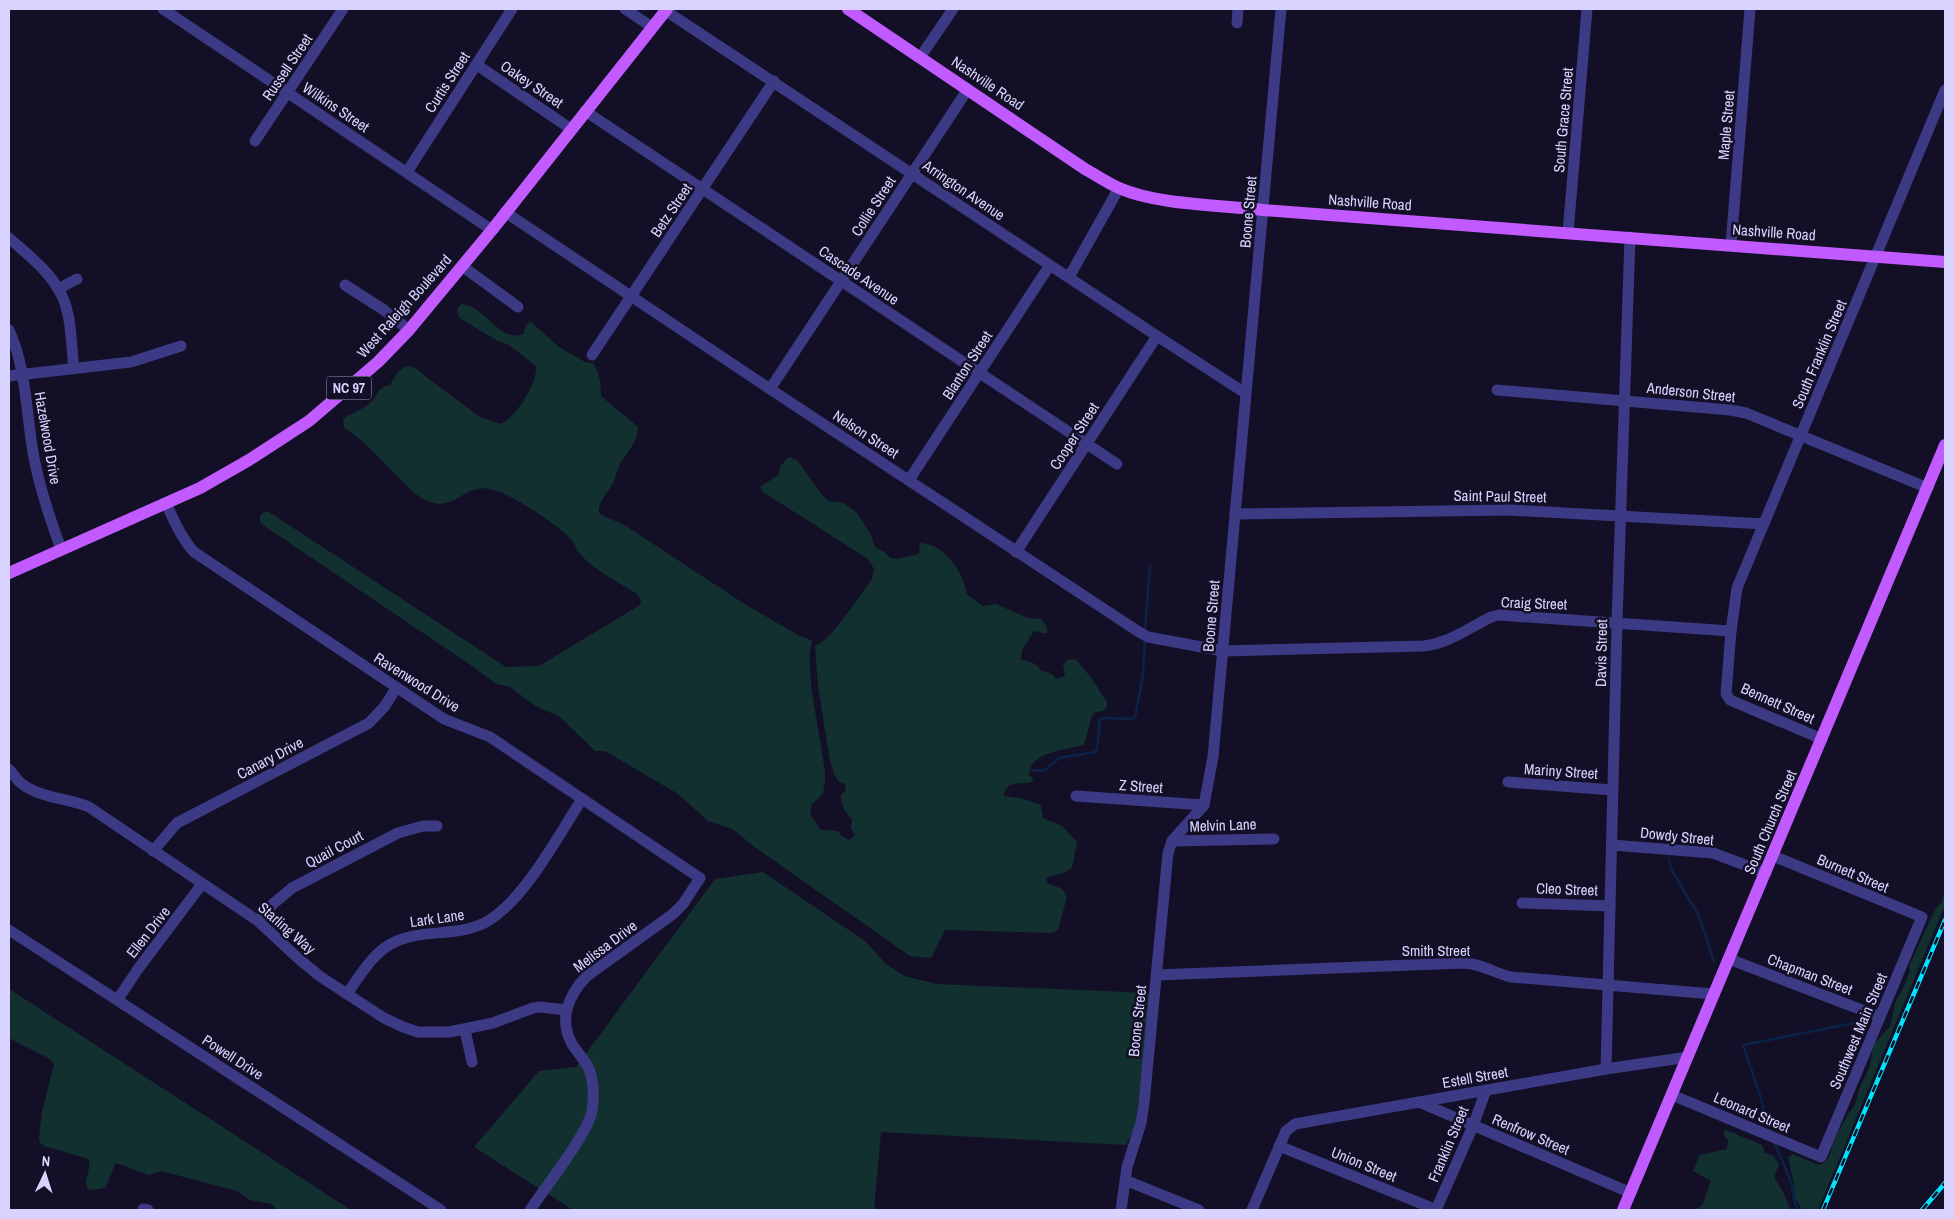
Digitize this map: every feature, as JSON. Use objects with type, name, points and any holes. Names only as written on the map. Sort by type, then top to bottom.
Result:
[{"type":"main road","name":"Nashville Road","points":[[848,9],[921,56],[1085,169],[1119,188],[1140,195],[1163,200],[1263,210],[1876,255],[1945,262]]},
{"type":"main road","name":"West Raleigh Boulevard","points":[[9,573],[166,504],[230,472],[302,425],[365,374],[409,330],[492,230],[571,128],[667,10]]},
{"type":"main road","name":"South Church Street","points":[[1623,1210],[1945,445]]},
{"type":"street","name":"Russell Street","points":[[254,141],[343,9]]},
{"type":"street","name":"Curtis Street","points":[[407,172],[512,9]]},
{"type":"street","points":[[624,9],[652,27]]},
{"type":"street","points":[[921,56],[953,9]]},
{"type":"street","points":[[1237,23],[1238,9]]},
{"type":"street","name":"Boone Street","points":[[1121,1210],[1127,1167],[1141,1123],[1168,853],[1172,842],[1204,805],[1213,757],[1281,9]]},
{"type":"street","name":"South Grace Street","points":[[1568,233],[1587,9]]},
{"type":"street","name":"Maple Street","points":[[1731,245],[1750,9]]},
{"type":"street","name":"Wilkins Street","points":[[169,10],[288,93],[492,230]]},
{"type":"street","name":"Arrington Avenue","points":[[667,10],[1245,393]]},
{"type":"street","name":"Oakey Street","points":[[477,65],[571,128]]},
{"type":"street","name":"Betz Street","points":[[592,355],[774,81]]},
{"type":"street","name":"Collie Street","points":[[770,389],[968,89]]},
{"type":"street","name":"South Franklin Street","points":[[1731,632],[1737,588],[1945,90]]},
{"type":"street","name":"Cascade Avenue","points":[[585,111],[1117,464]]},
{"type":"street","points":[[1069,277],[1119,188]]},
{"type":"street","name":"Nelson Street","points":[[505,212],[1139,632],[1158,639],[1223,651]]},
{"type":"street","name":"Davis Street","points":[[1606,1069],[1617,622],[1630,237]]},
{"type":"street","points":[[9,238],[45,271],[58,289],[66,308],[74,369]]},
{"type":"street","name":"Blanton Street","points":[[909,480],[1050,265]]},
{"type":"street","points":[[462,266],[518,308]]},
{"type":"street","points":[[58,289],[77,279]]},
{"type":"street","points":[[345,285],[384,310],[409,330]]},
{"type":"street","name":"Hazelwood Drive","points":[[9,330],[21,375],[34,459],[46,507],[61,549]]},
{"type":"street","name":"Cooper Street","points":[[1016,552],[1158,336]]},
{"type":"street","points":[[9,376],[132,362],[181,346]]},
{"type":"street","name":"Anderson Street","points":[[1497,390],[1730,410],[1758,418],[1928,488]]},
{"type":"street","name":"Ravenwood Drive","points":[[166,504],[177,529],[194,552],[444,719],[490,737],[700,878]]},
{"type":"street","name":"Saint Paul Street","points":[[1235,514],[1510,510],[1764,524]]},
{"type":"street","name":"Craig Street","points":[[1223,651],[1434,645],[1490,616],[1499,615],[1617,622],[1731,632]]},
{"type":"street","name":"Bennett Street","points":[[1731,632],[1726,684],[1726,694],[1730,700],[1822,739]]},
{"type":"street","name":"Canary Drive","points":[[153,851],[177,823],[368,723],[385,706],[396,688]]},
{"type":"street","name":"Starling Way","points":[[9,769],[22,784],[33,790],[76,801],[89,807],[258,921],[300,960],[347,994],[384,1018],[402,1027],[418,1032],[465,1030],[492,1023],[533,1008],[566,1010]]},
{"type":"street","name":"Mariny Street","points":[[1508,782],[1613,790]]},
{"type":"street","name":"Z Street","points":[[1076,796],[1204,805]]},
{"type":"street","name":"Lark Lane","points":[[347,994],[375,956],[387,946],[412,936],[460,931],[475,927],[501,912],[522,890],[582,798]]},
{"type":"street","name":"Quail Court","points":[[258,921],[274,903],[292,888],[398,833],[423,826],[437,826]]},
{"type":"street","name":"Melvin Lane","points":[[1172,842],[1274,839]]},
{"type":"street","name":"Dowdy Street","points":[[1612,845],[1713,853],[1766,873]]},
{"type":"street","name":"Burnett Street","points":[[1773,856],[1922,917]]},
{"type":"street","name":"Melissa Drive","points":[[530,1210],[579,1138],[592,1112],[592,1083],[588,1068],[571,1041],[566,1029],[566,1010],[569,998],[576,987],[587,976],[673,914],[683,904],[700,878]]},
{"type":"street","name":"Ellen Drive","points":[[118,1000],[138,969],[202,884]]},
{"type":"street","name":"Cleo Street","points":[[1522,903],[1610,906]]},
{"type":"street","name":"Southwest Main Street","points":[[1821,1157],[1922,917]]},
{"type":"street","name":"Powell Drive","points":[[9,930],[441,1210]]},
{"type":"street","name":"Chapman Street","points":[[1729,959],[1880,1017]]},
{"type":"street","name":"Smith Street","points":[[1157,975],[1475,963],[1499,974],[1511,977],[1713,994]]},
{"type":"street","points":[[465,1030],[472,1062]]},
{"type":"street","name":"Estell Street","points":[[1252,1210],[1286,1130],[1295,1124],[1606,1069],[1688,1057]]},
{"type":"street","name":"Franklin Street","points":[[1436,1210],[1473,1126],[1486,1090]]},
{"type":"street","name":"Leonard Street","points":[[1672,1095],[1821,1157]]},
{"type":"street","name":"Renfrow Street","points":[[1419,1102],[1631,1193]]},
{"type":"street","name":"Union Street","points":[[1279,1146],[1436,1210]]},
{"type":"street","points":[[1125,1180],[1199,1210]]},
{"type":"green space","points":[[462,304],[479,311],[507,334],[523,334],[527,324],[531,322],[559,347],[585,362],[593,363],[600,379],[601,396],[638,427],[634,442],[619,466],[612,485],[601,501],[599,513],[626,526],[743,603],[798,635],[813,641],[810,650],[811,684],[825,775],[823,794],[812,804],[810,814],[821,830],[838,831],[849,840],[855,835],[851,828],[852,819],[845,811],[842,802],[841,795],[846,790],[845,784],[839,782],[836,778],[830,762],[818,686],[815,646],[829,635],[845,616],[872,579],[874,569],[868,559],[763,492],[760,487],[778,475],[780,467],[788,457],[797,460],[822,495],[829,501],[844,503],[856,512],[870,533],[875,547],[891,558],[898,559],[919,554],[920,543],[937,548],[957,568],[967,594],[983,606],[996,604],[1028,618],[1041,619],[1047,627],[1047,634],[1034,631],[1022,650],[1021,660],[1033,663],[1041,671],[1050,673],[1056,679],[1065,676],[1063,665],[1067,660],[1076,659],[1107,702],[1107,707],[1103,711],[1095,712],[1092,716],[1084,745],[1042,756],[1031,767],[1029,775],[1034,779],[1031,782],[1010,785],[1005,791],[1004,796],[1024,799],[1041,805],[1043,818],[1062,826],[1077,842],[1072,868],[1046,878],[1047,883],[1061,889],[1067,897],[1058,930],[1052,933],[945,930],[931,958],[910,956],[756,848],[732,829],[708,821],[678,794],[605,751],[595,751],[560,717],[534,705],[510,687],[496,684],[260,523],[260,516],[264,512],[269,512],[506,667],[539,666],[640,605],[641,600],[637,594],[586,561],[565,533],[523,504],[502,493],[483,488],[474,490],[450,502],[442,504],[432,503],[413,492],[368,446],[344,428],[343,419],[369,404],[379,390],[390,385],[401,369],[409,366],[419,370],[480,417],[501,424],[513,414],[530,390],[536,373],[536,366],[509,345],[498,341],[461,319],[457,308]]},
{"type":"green space","points":[[763,872],[865,941],[886,964],[904,976],[937,984],[1151,993],[1135,1128],[1126,1145],[881,1132],[874,1210],[573,1210],[474,1147],[539,1071],[576,1067],[715,879]]},
{"type":"green space","points":[[1945,887],[1945,905],[1818,1210],[1802,1210],[1795,1198],[1788,1157],[1793,1154],[1821,1165],[1828,1159],[1836,1136],[1855,1105],[1859,1089],[1870,1066],[1873,1045],[1890,1026],[1895,1003],[1910,970],[1909,966],[1935,909],[1942,902]]},
{"type":"green space","points":[[9,989],[351,1210],[275,1210],[272,1204],[250,1200],[237,1191],[161,1171],[149,1175],[116,1163],[105,1188],[89,1189],[86,1182],[89,1159],[44,1146],[40,1143],[42,1111],[54,1064],[48,1058],[9,1038]]},
{"type":"green space","points":[[1724,1129],[1762,1145],[1765,1153],[1774,1156],[1779,1165],[1774,1177],[1791,1210],[1694,1210],[1702,1206],[1711,1181],[1693,1171],[1700,1155],[1727,1149],[1728,1140],[1724,1136]]},
{"type":"waterway","points":[[1145,630],[1150,566]]},
{"type":"waterway","points":[[1032,770],[1044,771],[1059,758],[1095,752],[1097,749],[1100,719],[1132,719],[1135,717],[1143,675],[1145,641]]},
{"type":"waterway","points":[[1669,858],[1671,869],[1699,916],[1714,962]]},
{"type":"waterway","points":[[1767,1125],[1760,1095],[1743,1045],[1864,1021]]},
{"type":"waterway","points":[[1775,1144],[1791,1182],[1798,1210]]},
{"type":"railway","points":[[1823,1210],[1945,920]]},
{"type":"railway","points":[[1922,1210],[1945,1183]]}]
